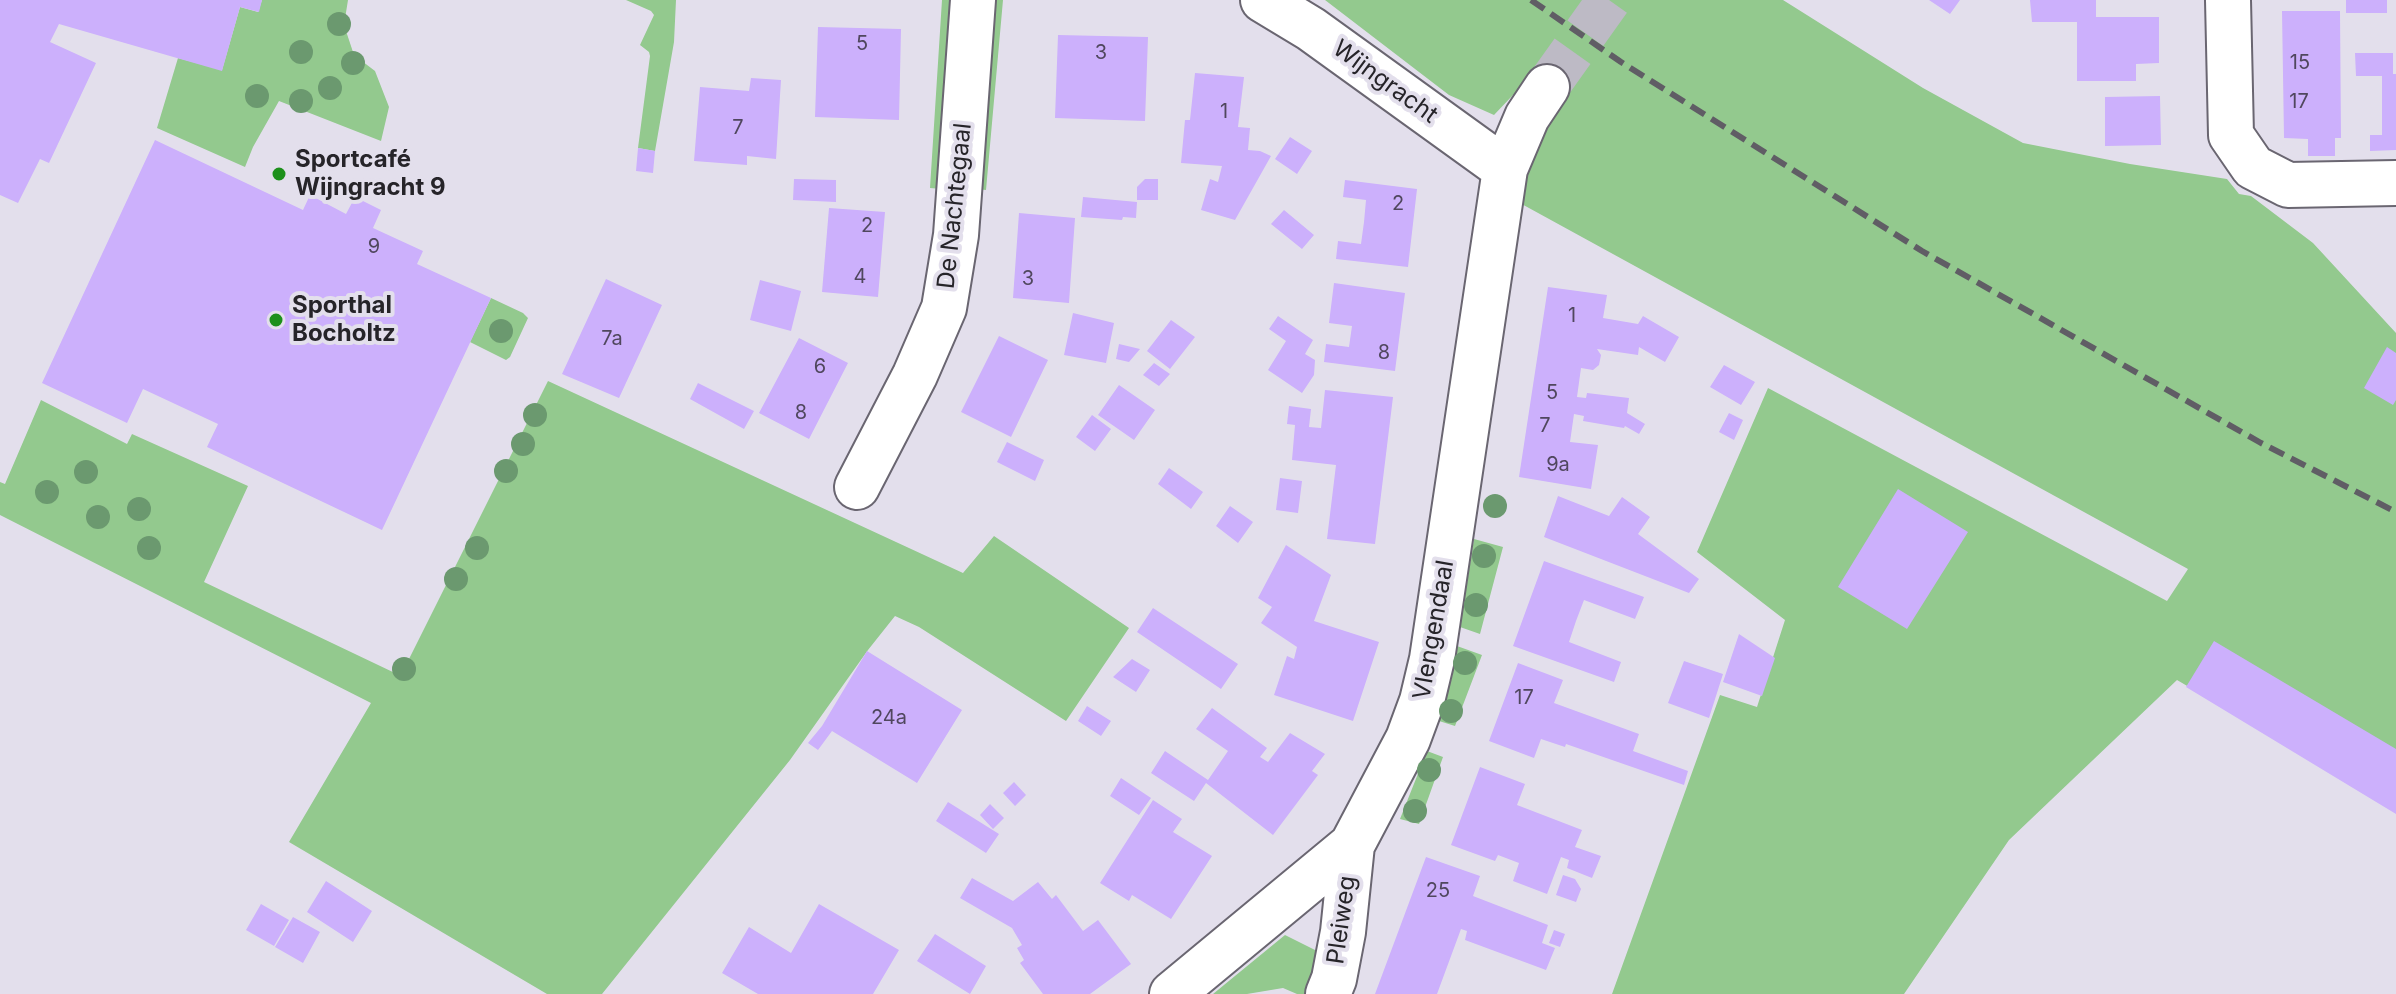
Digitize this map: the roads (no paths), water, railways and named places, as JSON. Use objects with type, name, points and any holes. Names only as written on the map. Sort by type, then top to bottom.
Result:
[{"type":"street","name":"De Nachtegaal","points":[[857,487],[915,375],[944,308],[956,235],[973,0]]},
{"type":"street","name":"Wijngracht","points":[[1263,0],[1346,53],[1505,169]]},
{"type":"street","points":[[2228,0],[2231,135],[2253,167],[2288,185],[2396,183]]},
{"type":"street","name":"Vlengendaal","points":[[1172,994],[1352,845],[1408,739],[1422,701],[1432,659],[1505,169],[1527,117],[1547,87]]},
{"type":"street","name":"Pleiweg","points":[[1328,994],[1343,932],[1352,845]]},
{"type":"tunnel","points":[[1547,87],[1609,0]]},
{"type":"railway","points":[[1531,0],[1621,62],[1922,251],[2261,443],[2396,512]]},
{"type":"place","name":"Sportcafé Wijngracht 9","points":[[279,174]]},
{"type":"place","name":"Sporthal Bocholtz","points":[[276,320]]}]
